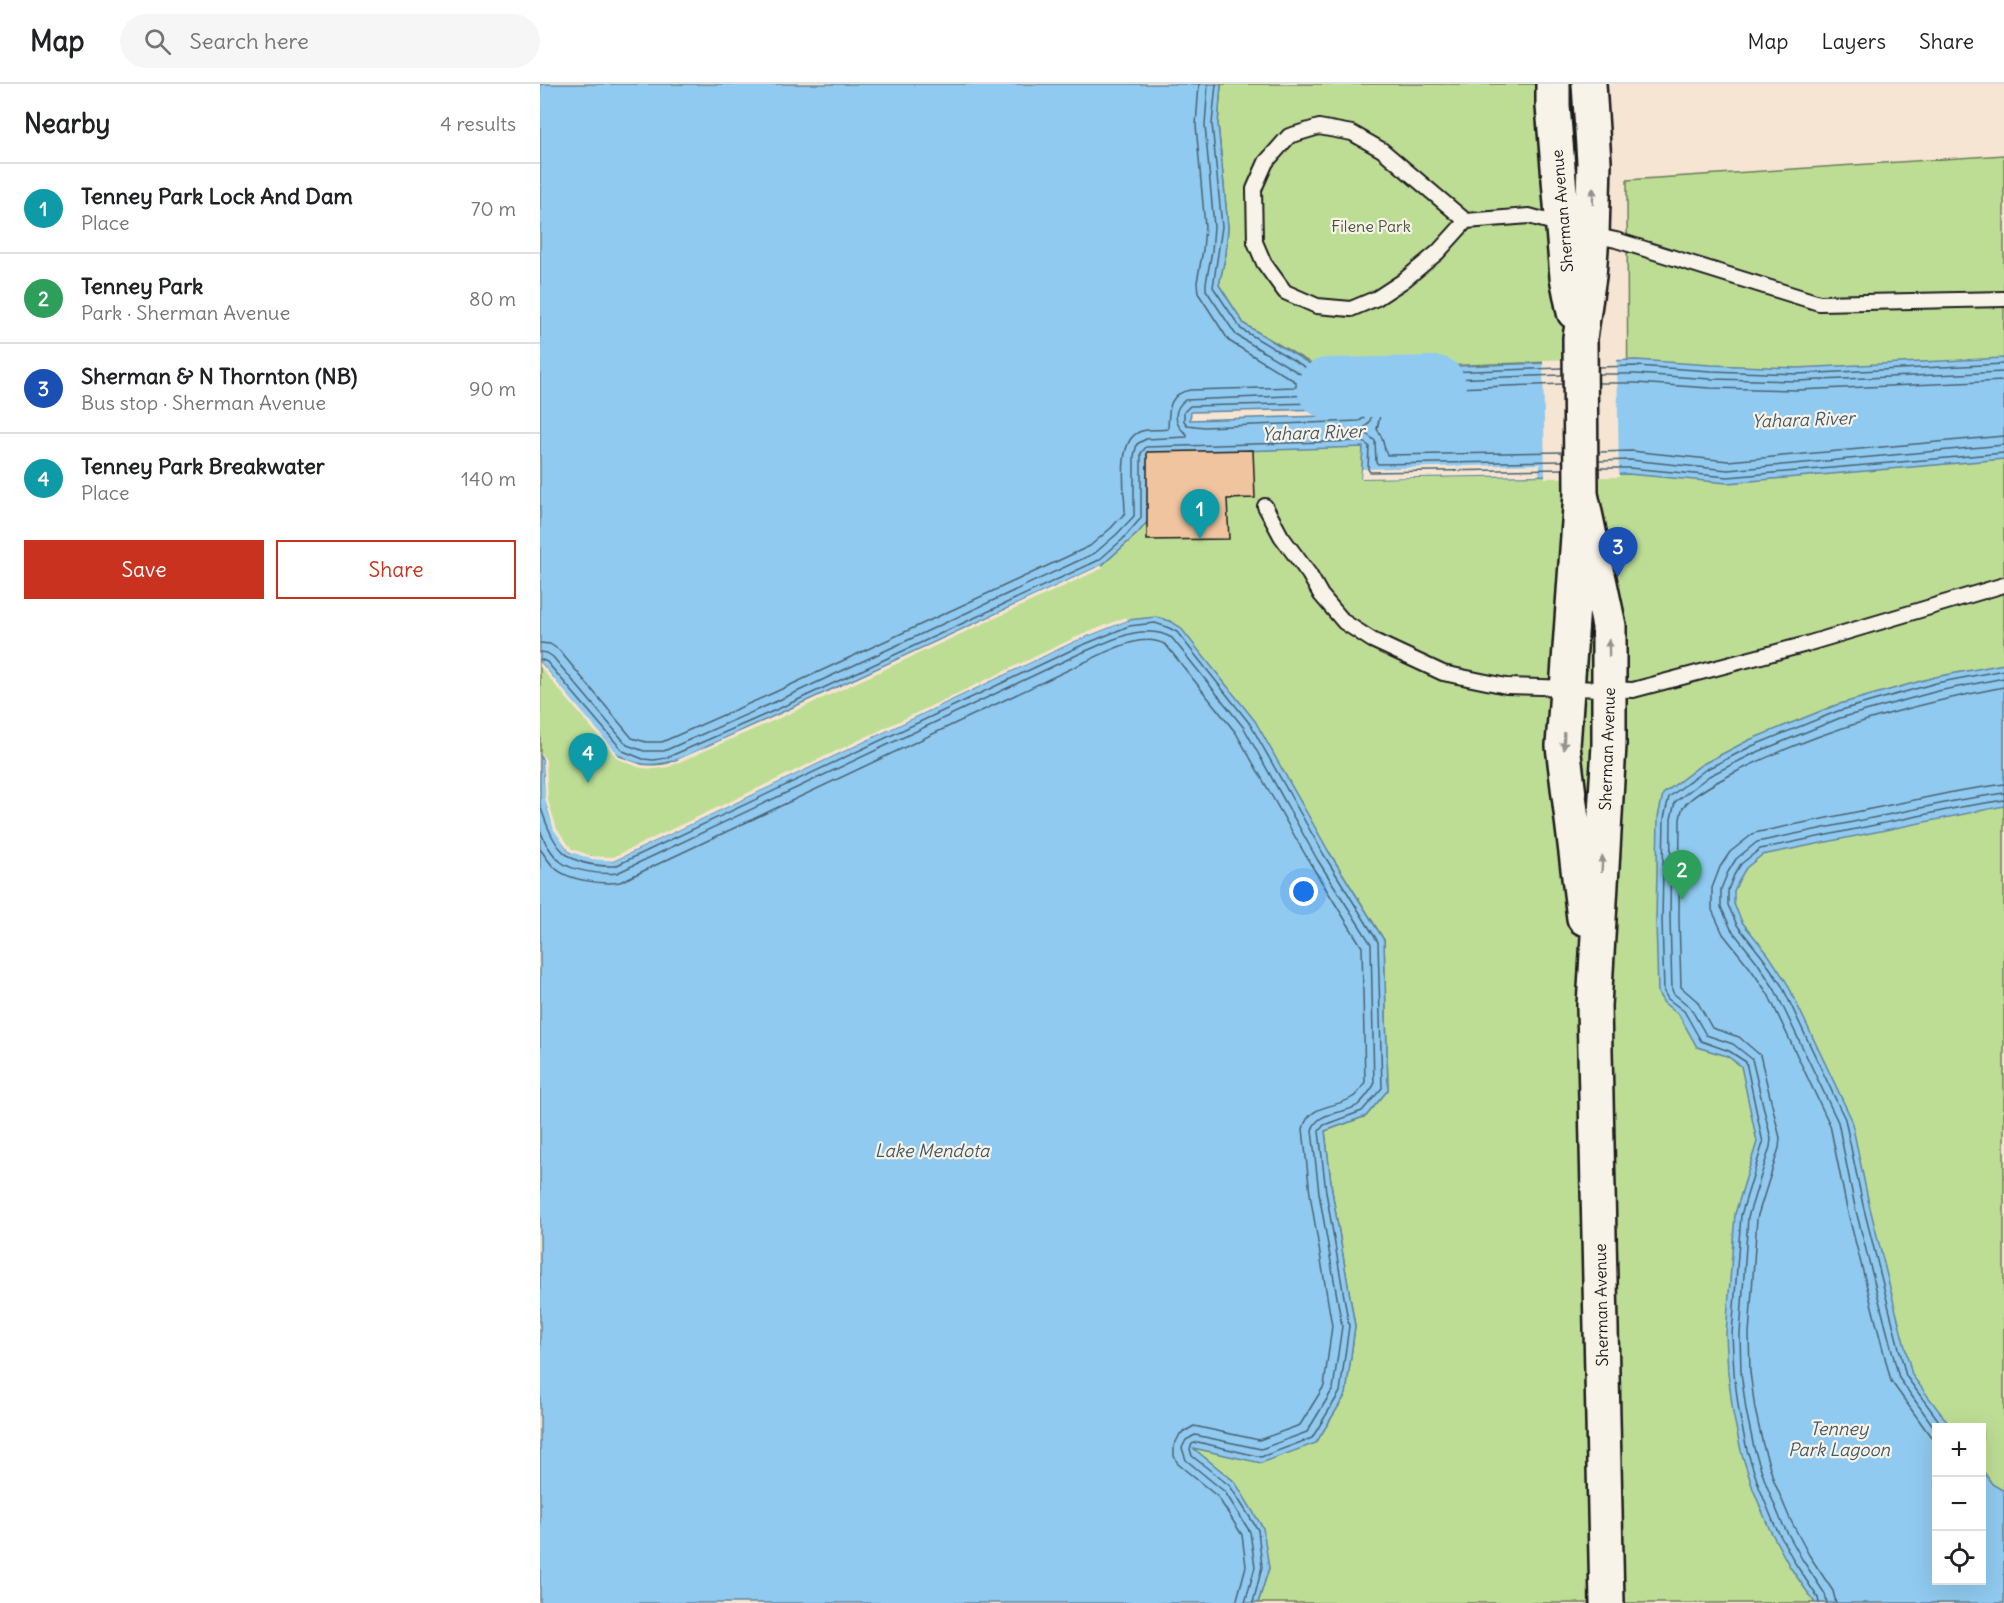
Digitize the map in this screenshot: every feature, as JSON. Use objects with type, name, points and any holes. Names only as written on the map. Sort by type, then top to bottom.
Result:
[{"type":"street","name":"Sherman Avenue","points":[[1553,84],[1553,106],[1578,230]]},
{"type":"street","name":"Sherman Avenue","points":[[1589,84],[1594,162],[1567,277],[1580,338],[1581,494],[1563,746],[1594,1006]]},
{"type":"street","name":"Sherman Avenue","points":[[1581,494],[1609,626],[1609,745],[1594,1006],[1608,1603]]},
{"type":"lane","points":[[1467,221],[1382,150],[1352,133],[1319,127],[1289,136],[1266,162],[1254,189],[1255,242],[1264,263],[1285,292],[1317,306],[1351,309],[1377,298],[1429,260],[1467,221],[1530,216],[1616,240],[1819,303],[2004,299]]},
{"type":"lane","points":[[1265,506],[1281,536],[1309,574],[1321,595],[1344,622],[1372,640],[1443,673],[1506,687],[1633,690],[1803,645],[2004,585]]},
{"type":"green space","name":"Filene Park","points":[[1221,84],[1553,84],[1585,361],[1322,370],[1244,324],[1219,285],[1226,254],[1228,227],[1218,124]]},
{"type":"green space","points":[[2004,155],[2004,1603],[1258,1603],[1269,1568],[1235,1482],[1191,1447],[1316,1443],[1346,1394],[1355,1326],[1332,1191],[1325,1131],[1366,1116],[1388,1090],[1384,940],[1329,852],[1075,641],[613,861],[570,852],[551,819],[543,760],[540,755],[540,662],[620,757],[642,765],[668,764],[1102,565],[1138,533],[1205,452],[1363,446],[1362,478],[1628,473],[1627,180]]},
{"type":"water","points":[[540,84],[1221,84],[1218,124],[1228,227],[1226,254],[1219,285],[1244,324],[1315,367],[1327,370],[1327,409],[1191,412],[1190,420],[1358,415],[1358,409],[1334,409],[1334,393],[1352,392],[1352,386],[1334,386],[1334,370],[1636,360],[1797,368],[2004,358],[2004,459],[1728,483],[1628,474],[1361,478],[1363,447],[1205,452],[1138,533],[1102,565],[682,758],[654,765],[636,763],[618,755],[610,748],[540,662]]},
{"type":"water","name":"Lake Mendota","points":[[1156,617],[1180,627],[1255,721],[1329,852],[1384,940],[1388,1090],[1366,1116],[1325,1131],[1332,1191],[1355,1326],[1346,1394],[1316,1443],[1261,1463],[1193,1448],[1235,1482],[1263,1528],[1269,1568],[1258,1603],[540,1603],[540,755],[543,760],[551,819],[570,852],[613,861],[1075,641],[1128,620]]},
{"type":"water","name":"Tenney Park Lagoon","points":[[2004,664],[2004,806],[1762,855],[1746,868],[1740,878],[1734,891],[1734,904],[1742,922],[1768,954],[1787,983],[1851,1118],[1869,1204],[1912,1375],[1948,1423],[1932,1423],[1932,1585],[1986,1585],[1986,1475],[1992,1484],[2004,1491],[2004,1603],[1815,1603],[1790,1567],[1769,1528],[1741,1451],[1733,1413],[1726,1334],[1735,1214],[1757,1142],[1741,1066],[1727,1056],[1697,1047],[1679,1015],[1664,1003],[1658,993],[1656,920],[1658,817],[1663,794],[1701,765],[1749,740],[1836,705],[1935,677]]},
{"type":"pier","points":[[1617,358],[1619,477],[1545,478],[1543,360]]},
{"type":"pier","points":[[1540,464],[1539,475],[1361,478],[1362,469]]},
{"type":"pier","points":[[1102,565],[1103,568],[782,717],[668,767],[641,768],[618,759],[540,667],[540,662],[620,757],[642,765],[668,764]]},
{"type":"pier","points":[[1126,617],[1128,620],[1075,641],[613,861],[592,859],[570,852],[554,830],[545,800],[543,760],[540,752],[546,760],[548,800],[557,829],[572,849],[592,856],[613,857],[1074,638]]},
{"type":"building","points":[[1253,450],[1255,498],[1227,499],[1229,539],[1147,540],[1147,452]]},
{"type":"waterway","name":"Yahara River","points":[[1327,388],[1436,386]]},
{"type":"place","name":"Tenney Park Lock And Dam","points":[[1200,539]]},
{"type":"place","name":"Sherman & N Thornton (NB)","points":[[1618,577]]},
{"type":"place","name":"Tenney Park Breakwater","points":[[588,783]]},
{"type":"place","name":"Tenney Park","points":[[1682,900]]}]
